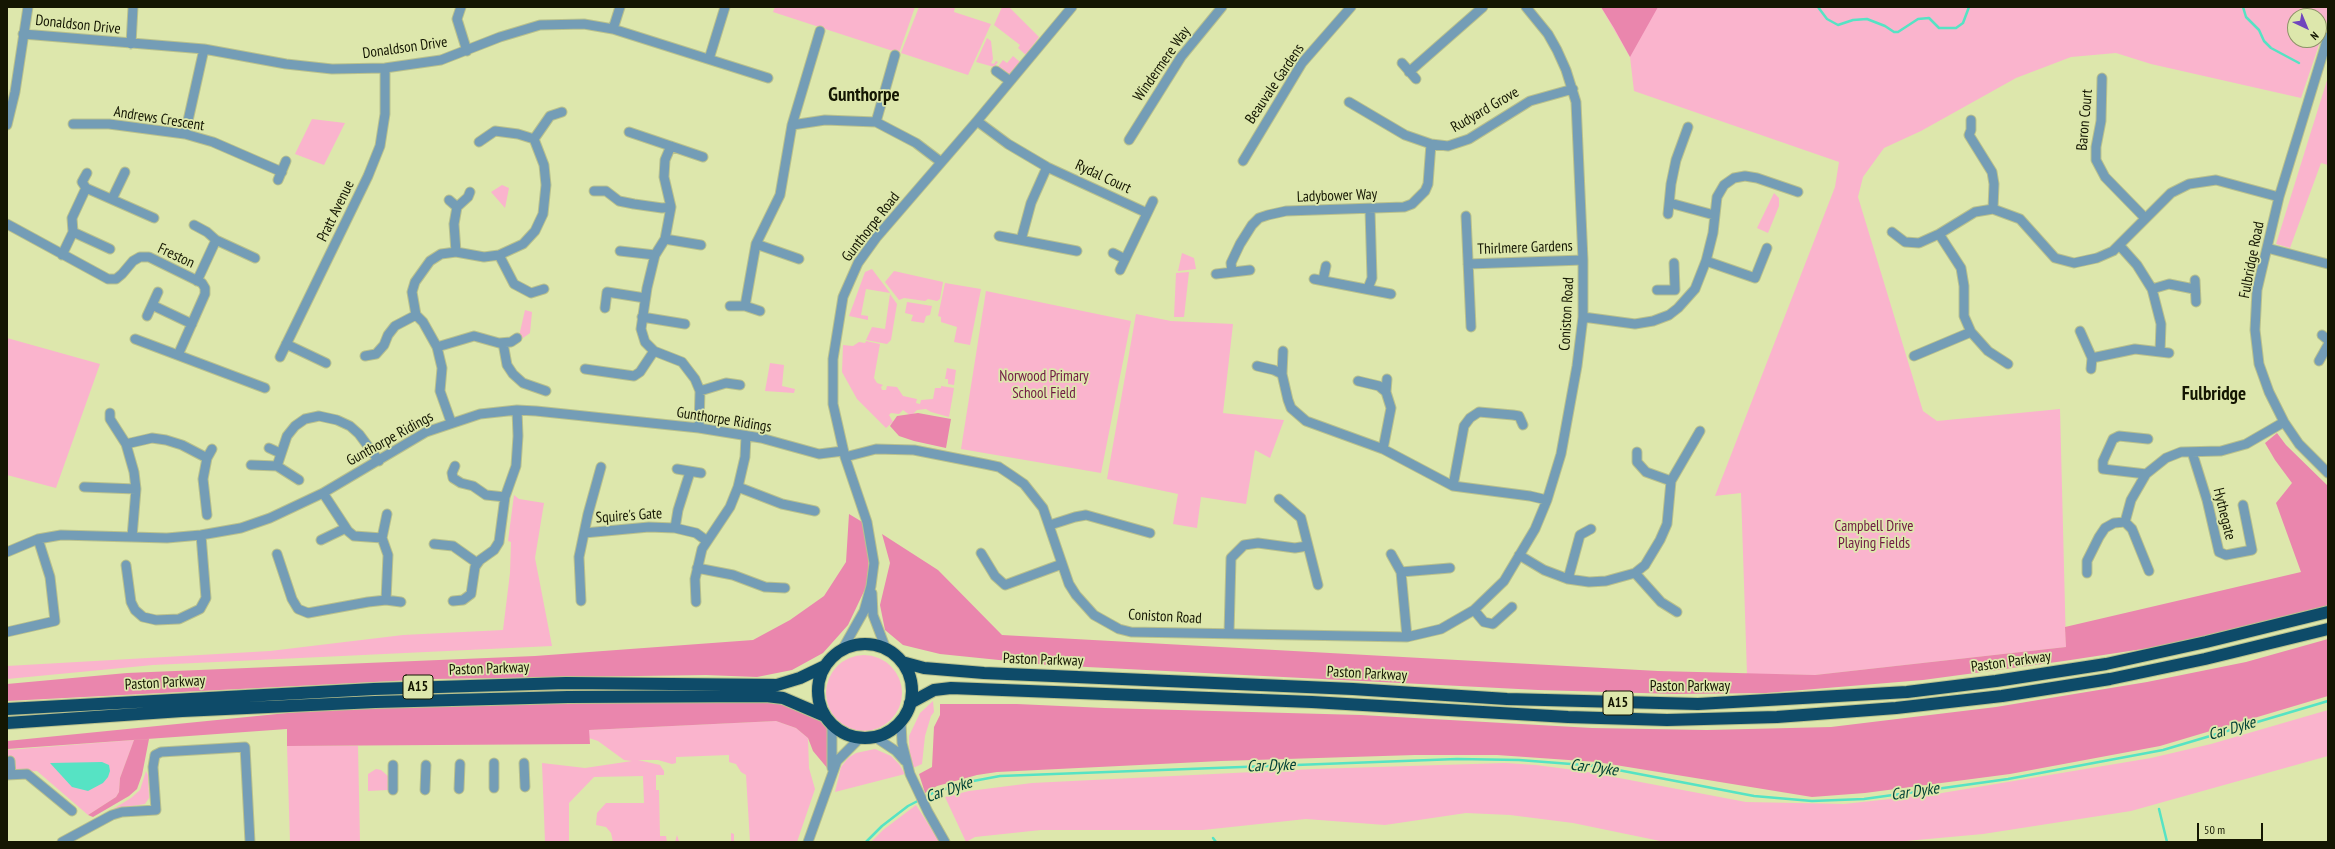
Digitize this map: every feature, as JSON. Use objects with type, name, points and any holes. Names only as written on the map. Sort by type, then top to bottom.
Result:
[{"type":"highway","name":"Paston Parkway","points":[[902,662],[924,668],[984,673],[1345,689],[1507,699],[1698,704],[1900,692],[1996,681],[2106,664],[2328,612]]},
{"type":"highway","name":"Paston Parkway","points":[[910,703],[934,690],[952,688],[1312,702],[1568,717],[1667,720],[1777,717],[1896,708],[2002,696],[2110,679],[2205,659],[2328,629]]},
{"type":"highway","points":[[864,644],[886,649],[902,662],[912,686],[910,703],[901,722],[892,730],[875,737],[860,738],[845,734],[828,720],[818,694],[819,680],[825,666],[842,650],[864,644]]},
{"type":"highway","name":"Paston Parkway","points":[[7,710],[374,688],[566,683],[777,684],[800,678],[825,666]]},
{"type":"highway","name":"Paston Parkway","points":[[7,723],[197,711],[568,697],[766,696],[789,700],[828,720]]},
{"type":"street","points":[[7,124],[15,92],[28,7]]},
{"type":"street","name":"Donaldson Drive","points":[[131,44],[133,7]]},
{"type":"street","points":[[461,7],[457,19],[467,51]]},
{"type":"street","points":[[613,30],[620,7]]},
{"type":"street","points":[[709,59],[725,7]]},
{"type":"street","name":"Gunthorpe Road","points":[[886,649],[873,615],[871,586],[874,563],[872,542],[844,454],[833,404],[832,387],[835,337],[843,297],[860,260],[876,238],[978,121],[1072,7]]},
{"type":"street","name":"Windermere Way","points":[[1129,140],[1181,57],[1222,7]]},
{"type":"street","name":"Beauvale Gardens","points":[[1243,161],[1302,63],[1351,7]]},
{"type":"street","points":[[1409,72],[1483,7]]},
{"type":"street","name":"Coniston Road","points":[[844,454],[876,449],[896,448],[952,456],[999,467],[1024,484],[1035,496],[1050,525],[1069,584],[1082,604],[1094,615],[1119,629],[1132,632],[1407,637],[1442,629],[1474,610],[1504,581],[1535,529],[1547,500],[1561,454],[1581,344],[1584,260],[1578,130],[1573,89],[1558,50],[1548,34],[1526,7]]},
{"type":"street","name":"Donaldson Drive","points":[[23,34],[204,49],[286,64],[332,69],[385,68],[440,60],[467,51],[500,37],[540,25],[584,24],[613,30],[768,78]]},
{"type":"street","points":[[745,306],[756,244],[764,225],[777,203],[785,174],[792,125],[820,31]]},
{"type":"street","name":"Fulbridge Road","points":[[2328,37],[2314,78],[2279,198],[2258,290],[2255,330],[2259,364],[2269,392],[2284,422],[2299,444],[2328,473]]},
{"type":"street","points":[[185,134],[204,49]]},
{"type":"street","points":[[876,122],[895,55]]},
{"type":"street","points":[[1402,63],[1416,79]]},
{"type":"street","name":"Pratt Avenue","points":[[280,357],[368,176],[380,146],[385,114],[385,68]]},
{"type":"street","points":[[996,71],[1010,81]]},
{"type":"street","name":"Baron Court","points":[[2102,78],[2101,121],[2096,147],[2096,160],[2104,177],[2146,218]]},
{"type":"street","name":"Rudyard Grove","points":[[1349,102],[1405,135],[1431,144],[1448,146],[1458,144],[1530,101],[1573,89]]},
{"type":"street","points":[[534,139],[550,116],[562,112]]},
{"type":"street","points":[[792,125],[825,120],[876,122],[916,143],[941,162]]},
{"type":"street","points":[[1971,120],[1972,130],[1969,135],[1992,172],[1994,184],[1993,209]]},
{"type":"street","name":"Rydal Court","points":[[978,121],[1008,144],[1047,167],[1147,213]]},
{"type":"street","name":"Andrews Crescent","points":[[73,124],[90,128],[116,124],[185,134],[213,142],[280,176],[286,161]]},
{"type":"street","points":[[1668,214],[1671,184],[1676,160],[1688,127]]},
{"type":"street","points":[[479,142],[495,131],[518,134],[534,139]]},
{"type":"street","points":[[629,132],[703,157]]},
{"type":"street","points":[[451,422],[440,391],[442,368],[437,347],[423,322],[416,315],[412,292],[421,271],[430,261],[441,254],[456,252],[484,257],[499,254],[523,244],[535,231],[543,214],[546,185],[544,165],[534,139]]},
{"type":"street","name":"Ladybower Way","points":[[1232,272],[1234,254],[1252,225],[1259,218],[1286,211],[1404,208],[1420,198],[1428,184],[1431,144]]},
{"type":"street","points":[[671,146],[665,160],[664,177],[671,207],[665,239],[655,255],[645,298],[641,329],[645,342],[654,351],[682,362],[690,370],[700,392],[699,428]]},
{"type":"street","points":[[1021,240],[1031,203],[1047,167]]},
{"type":"street","points":[[112,199],[125,172]]},
{"type":"street","points":[[87,173],[82,182],[86,188],[154,218]]},
{"type":"street","points":[[1583,317],[1641,324],[1668,315],[1688,299],[1695,289],[1706,261],[1713,233],[1717,197],[1724,186],[1734,178],[1745,176],[1756,178],[1798,192]]},
{"type":"street","points":[[1892,232],[1905,242],[1919,243],[1939,234],[1975,212],[1993,209],[2020,219],[2050,254],[2061,261],[2074,263],[2093,260],[2120,246],[2171,193],[2189,184],[2198,182],[2223,182],[2279,198]]},
{"type":"street","points":[[62,255],[73,232],[72,218],[86,188]]},
{"type":"street","points":[[594,191],[606,191],[619,201],[662,208],[671,207]]},
{"type":"street","points":[[456,252],[454,224],[458,207],[468,197],[470,192]]},
{"type":"street","points":[[449,200],[458,207]]},
{"type":"street","points":[[1120,270],[1153,201]]},
{"type":"street","points":[[1670,203],[1714,215]]},
{"type":"street","points":[[1368,288],[1372,278],[1370,210]]},
{"type":"street","name":"Thirlmere Gardens","points":[[1466,216],[1471,327]]},
{"type":"street","name":"Freston","points":[[7,224],[108,279],[116,279],[132,261],[140,257],[149,257],[197,281],[205,288],[205,305],[192,324],[178,356]]},
{"type":"street","points":[[194,225],[207,232],[216,240],[255,258]]},
{"type":"street","points":[[73,232],[110,249]]},
{"type":"street","points":[[1939,234],[1961,268],[1964,286],[1964,316],[1971,332],[1988,351],[2008,364]]},
{"type":"street","points":[[999,236],[1078,251]]},
{"type":"street","points":[[665,239],[701,245]]},
{"type":"street","name":"Freston","points":[[197,281],[216,240]]},
{"type":"street","points":[[756,244],[798,259]]},
{"type":"street","points":[[2092,358],[2134,349],[2164,352],[2161,324],[2152,288],[2137,265],[2120,246]]},
{"type":"street","points":[[1706,261],[1755,278],[1767,248]]},
{"type":"street","points":[[2267,248],[2328,264]]},
{"type":"street","points":[[620,251],[655,255]]},
{"type":"street","points":[[1113,252],[1125,259]]},
{"type":"street","points":[[499,254],[514,284],[531,293],[544,289]]},
{"type":"street","name":"Thirlmere Gardens","points":[[1468,264],[1584,260]]},
{"type":"street","points":[[1674,263],[1675,290]]},
{"type":"street","points":[[1323,280],[1326,266]]},
{"type":"street","points":[[1216,274],[1250,270]]},
{"type":"street","points":[[1314,279],[1368,288],[1391,294]]},
{"type":"street","points":[[2152,288],[2169,284],[2195,285],[2196,302]]},
{"type":"street","points":[[1657,290],[1675,290],[1688,299]]},
{"type":"street","points":[[147,316],[158,292]]},
{"type":"street","points":[[605,308],[607,292],[645,298]]},
{"type":"street","points":[[152,305],[192,324]]},
{"type":"street","points":[[730,306],[745,306],[760,311]]},
{"type":"street","points":[[365,356],[376,354],[384,345],[388,335],[395,326],[416,315]]},
{"type":"street","points":[[642,317],[685,324]]},
{"type":"street","points":[[2080,331],[2092,358],[2091,369]]},
{"type":"street","points":[[1914,356],[1941,347],[1971,332]]},
{"type":"street","points":[[437,347],[474,336],[503,343],[511,342],[517,338]]},
{"type":"street","points":[[135,339],[265,388]]},
{"type":"street","points":[[503,343],[507,365],[513,374],[523,383],[546,391]]},
{"type":"street","points":[[286,344],[326,363]]},
{"type":"street","points":[[2319,361],[2328,345]]},
{"type":"street","points":[[585,369],[634,376],[640,372],[654,351]]},
{"type":"street","points":[[1283,351],[1282,374],[1291,408],[1306,421],[1383,449],[1453,486],[1530,496],[1547,500]]},
{"type":"street","points":[[1257,366],[1274,370],[1282,374]]},
{"type":"street","points":[[1383,449],[1391,408],[1386,392],[1387,379]]},
{"type":"street","points":[[1358,381],[1379,386],[1386,392]]},
{"type":"street","points":[[700,392],[726,383],[740,385]]},
{"type":"street","points":[[453,601],[463,600],[471,594],[474,571],[477,563],[494,550],[500,539],[505,497],[516,466],[518,436],[517,410]]},
{"type":"street","name":"Gunthorpe Ridings","points":[[7,552],[38,539],[75,535],[167,538],[201,535],[241,528],[270,518],[323,493],[426,432],[451,422],[480,414],[517,410],[699,428],[746,436],[819,454],[844,454]]},
{"type":"street","points":[[110,412],[110,419],[126,444],[134,472],[136,489],[132,537]]},
{"type":"street","points":[[1453,486],[1464,426],[1470,418],[1479,412],[1513,415],[1519,416],[1523,425]]},
{"type":"street","points":[[276,466],[287,436],[295,426],[305,419],[319,416],[337,420],[350,426],[359,434],[379,461]]},
{"type":"street","points":[[2125,522],[2131,500],[2146,474],[2166,458],[2181,452],[2221,451],[2246,444],[2284,422]]},
{"type":"street","points":[[1519,556],[1544,570],[1568,579],[1589,582],[1606,581],[1635,573],[1645,565],[1654,553],[1664,529],[1671,481],[1700,431]]},
{"type":"street","points":[[696,602],[697,568],[702,549],[730,507],[738,487],[745,457],[746,436]]},
{"type":"street","points":[[2146,474],[2103,469],[2103,460],[2113,439],[2119,436],[2148,439]]},
{"type":"street","points":[[126,444],[152,438],[166,440],[182,445],[207,458]]},
{"type":"street","points":[[269,448],[280,453]]},
{"type":"street","points":[[207,516],[203,479],[207,458],[212,449]]},
{"type":"street","points":[[1637,452],[1637,462],[1646,472],[1671,481]]},
{"type":"street","name":"Hythegate","points":[[2192,452],[2207,500],[2219,552],[2226,555],[2252,550],[2243,505]]},
{"type":"street","points":[[251,465],[276,466],[299,480]]},
{"type":"street","points":[[455,466],[452,473],[453,478],[461,483],[473,486],[486,495],[505,497]]},
{"type":"street","name":"Squire's Gate","points":[[581,601],[578,565],[588,514],[601,467]]},
{"type":"street","points":[[677,470],[701,473]]},
{"type":"street","name":"Squire's Gate","points":[[675,528],[678,510],[690,472]]},
{"type":"street","points":[[84,487],[136,489]]},
{"type":"street","points":[[738,487],[782,504],[815,510]]},
{"type":"street","points":[[323,493],[346,528],[354,536],[382,538]]},
{"type":"street","points":[[1279,499],[1301,518],[1318,585]]},
{"type":"street","points":[[386,600],[388,555],[382,538],[387,514]]},
{"type":"street","points":[[1050,525],[1074,517],[1086,515],[1150,533]]},
{"type":"street","points":[[2125,522],[2132,529],[2149,571]]},
{"type":"street","points":[[2087,573],[2086,561],[2099,537],[2106,528],[2114,523],[2125,522]]},
{"type":"street","name":"Squire's Gate","points":[[584,533],[649,527],[675,528],[696,533],[706,541]]},
{"type":"street","points":[[321,540],[346,528]]},
{"type":"street","points":[[1568,579],[1580,535],[1591,529]]},
{"type":"street","points":[[126,565],[131,602],[135,610],[143,617],[156,620],[180,619],[200,609],[206,598],[201,535]]},
{"type":"street","points":[[7,632],[55,621],[50,577],[38,539]]},
{"type":"street","points":[[1229,634],[1231,558],[1244,545],[1258,543],[1295,548],[1307,546]]},
{"type":"street","points":[[434,544],[453,546],[477,563]]},
{"type":"street","points":[[981,553],[995,576],[1005,585],[1062,564]]},
{"type":"street","points":[[276,554],[292,599],[298,609],[308,613],[386,600],[401,602]]},
{"type":"street","points":[[1391,554],[1401,572],[1407,637]]},
{"type":"street","points":[[697,568],[733,575],[765,587],[785,588]]},
{"type":"street","points":[[1401,572],[1450,568]]},
{"type":"street","points":[[1635,573],[1661,602],[1677,612]]},
{"type":"street","name":"Gunthorpe Road","points":[[842,650],[858,623],[871,586]]},
{"type":"street","points":[[1474,610],[1484,622],[1493,624],[1512,607]]},
{"type":"street","points":[[828,720],[831,775]]},
{"type":"street","points":[[901,722],[905,761],[915,787],[945,842]]},
{"type":"street","points":[[875,737],[896,751],[905,761]]},
{"type":"street","points":[[808,842],[837,761],[860,738]]},
{"type":"street","points":[[62,842],[112,815],[122,812],[156,810],[153,767],[155,755],[161,752],[245,747],[250,842]]},
{"type":"street","points":[[10,761],[9,775],[27,774],[72,810]]},
{"type":"street","points":[[524,763],[525,787]]},
{"type":"street","points":[[460,764],[460,789]]},
{"type":"street","points":[[494,764],[494,788]]},
{"type":"street","points":[[393,765],[393,790]]},
{"type":"street","points":[[425,790],[426,765]]},
{"type":"green space","points":[[775,7],[915,7],[899,53],[773,12]]},
{"type":"green space","points":[[919,7],[955,7],[954,12],[991,24],[968,75],[901,53]]},
{"type":"green space","points":[[1002,7],[1009,7],[1039,37],[1026,55],[1018,48],[1020,45],[994,25]]},
{"type":"green space","name":"Campbell Drive Playing Fields","points":[[1601,7],[2328,7],[2327,21],[2327,8],[2287,8],[2287,48],[2318,48],[2301,98],[2151,64],[2116,53],[2071,57],[2016,78],[1921,131],[1884,148],[1863,177],[1858,197],[1923,411],[1937,421],[2060,409],[2066,647],[1815,675],[1747,674],[1741,493],[1715,496],[1835,187],[1839,162],[1634,91],[1630,57]]},
{"type":"green space","points":[[987,38],[991,41],[993,59],[991,63],[994,64],[996,61],[998,62],[994,67],[976,62]]},
{"type":"green space","points":[[1013,56],[1020,62],[1008,77],[997,68],[1003,60],[1007,63]]},
{"type":"green space","points":[[2328,77],[2328,165],[2321,163],[2290,248],[2276,244]]},
{"type":"green space","points":[[312,119],[345,123],[324,165],[295,154]]},
{"type":"green space","points":[[502,185],[509,188],[505,208],[491,192]]},
{"type":"green space","points":[[1774,193],[1779,198],[1779,206],[1768,233],[1757,228]]},
{"type":"green space","points":[[1182,253],[1194,258],[1196,269],[1178,271]]},
{"type":"green space","points":[[872,269],[890,293],[866,289],[861,315],[868,316],[868,320],[849,316],[865,272]]},
{"type":"green space","points":[[894,271],[943,282],[940,299],[937,301],[904,298],[899,300],[885,282]]},
{"type":"green space","points":[[1189,272],[1184,317],[1174,317],[1176,273]]},
{"type":"green space","points":[[945,283],[981,289],[970,345],[954,342],[957,327],[941,322],[941,317],[938,316]]},
{"type":"green space","name":"Norwood Primary School Field","points":[[986,291],[1131,321],[1101,473],[961,449]]},
{"type":"green space","points":[[890,294],[897,304],[891,340],[887,344],[866,340],[872,327],[885,329]]},
{"type":"green space","points":[[907,302],[932,306],[930,315],[926,316],[924,323],[911,321],[913,315],[905,313]]},
{"type":"green space","points":[[525,310],[532,312],[530,333],[523,338],[519,336]]},
{"type":"green space","points":[[1136,314],[1171,321],[1233,324],[1223,413],[1284,420],[1270,458],[1255,450],[1246,504],[1201,497],[1197,528],[1173,524],[1178,494],[1107,479]]},
{"type":"green space","points":[[7,338],[100,364],[56,488],[7,475]]},
{"type":"green space","points":[[866,341],[880,344],[874,378],[877,383],[883,385],[881,387],[882,390],[886,390],[887,386],[897,387],[903,396],[917,399],[916,403],[920,404],[921,400],[933,399],[935,388],[941,388],[941,386],[954,388],[949,417],[926,409],[917,410],[911,416],[903,410],[899,414],[891,413],[889,415],[893,422],[886,428],[857,399],[842,372],[843,345],[853,346],[859,342],[865,343]]},
{"type":"green space","points":[[770,363],[784,365],[782,386],[795,389],[794,393],[765,391]]},
{"type":"green space","points":[[947,368],[956,370],[954,385],[948,384],[948,379],[945,379]]},
{"type":"green space","points":[[514,495],[519,499],[544,503],[535,558],[552,646],[153,665],[7,679],[7,666],[270,651],[403,635],[503,630],[510,573],[511,542],[508,541]]},
{"type":"green space","points":[[857,655],[871,655],[885,661],[896,672],[902,686],[902,700],[899,708],[891,720],[885,725],[871,731],[857,731],[843,725],[832,714],[826,700],[826,686],[832,672],[843,661]]},
{"type":"green space","points":[[933,701],[934,712],[931,716],[925,736],[922,764],[913,768],[910,760],[909,736],[920,713]]},
{"type":"green space","points":[[2328,710],[2328,756],[2131,811],[1983,834],[1895,842],[1665,842],[1573,823],[1510,815],[1466,813],[1385,825],[1306,819],[1203,830],[1041,830],[975,837],[966,842],[945,797],[969,791],[1032,783],[1314,769],[1505,763],[1536,765],[1582,771],[1746,802],[1844,804],[1936,794],[2151,758],[2211,744]]},
{"type":"green space","points":[[776,721],[796,728],[808,738],[809,768],[815,789],[797,842],[750,842],[746,775],[741,772],[736,764],[729,762],[729,755],[676,757],[676,763],[672,764],[658,760],[638,760],[660,765],[664,771],[664,775],[656,775],[656,790],[659,790],[660,836],[666,836],[667,842],[613,842],[611,833],[606,827],[596,825],[597,813],[606,803],[644,803],[643,776],[594,777],[569,803],[569,842],[545,842],[542,763],[585,768],[632,761],[624,760],[598,741],[589,738],[589,730]]},
{"type":"green space","points":[[134,740],[120,778],[119,792],[116,797],[88,815],[37,771],[7,773],[7,750]]},
{"type":"green space","points":[[287,746],[358,746],[360,842],[290,842]]},
{"type":"green space","points":[[875,749],[891,756],[899,764],[905,774],[835,792],[841,767],[848,758],[856,753]]},
{"type":"green space","points":[[376,769],[381,770],[389,777],[388,790],[368,791],[368,774]]},
{"type":"green space","points":[[146,771],[148,775],[149,798],[145,804],[113,809],[131,798],[140,790]]},
{"type":"green space","points":[[916,805],[940,842],[871,842],[883,830]]},
{"type":"green space","points":[[731,833],[734,834],[734,842],[675,842],[677,835],[679,841],[731,841]]},
{"type":"shaded area","points":[[1601,7],[1658,7],[1630,57],[1614,28]]},
{"type":"shaded area","points":[[918,413],[951,419],[946,448],[899,436],[890,426],[897,416]]},
{"type":"shaded area","points":[[2277,433],[2286,445],[2328,486],[2328,606],[2182,643],[1923,680],[1766,693],[1676,694],[1538,690],[1048,665],[940,654],[903,645],[885,630],[880,605],[890,563],[882,534],[938,570],[1002,635],[1658,671],[1815,675],[2066,647],[2065,627],[2301,572],[2276,503],[2292,483],[2275,460],[2265,443]]},
{"type":"shaded area","points":[[849,514],[864,523],[869,557],[867,585],[848,625],[823,653],[792,670],[757,677],[706,675],[432,679],[7,701],[7,684],[127,673],[535,656],[753,640],[790,620],[824,596],[846,562]]},
{"type":"shaded area","points":[[2328,639],[2328,696],[2160,746],[2010,774],[1865,793],[1812,797],[1597,762],[1497,755],[1415,755],[1221,761],[997,772],[977,775],[937,786],[925,793],[919,774],[932,767],[934,727],[940,715],[940,704],[1017,704],[1361,715],[1592,728],[1707,730],[1831,727],[1996,707],[2147,682],[2246,662]]},
{"type":"shaded area","points":[[662,700],[775,701],[820,718],[828,727],[828,769],[813,751],[808,738],[796,728],[776,721],[589,730],[590,744],[287,746],[287,729],[7,749],[7,741],[327,709]]},
{"type":"shaded area","points":[[149,739],[142,775],[137,789],[129,796],[93,817],[88,815],[116,797],[119,792],[120,778],[134,740]]},
{"type":"water","points":[[102,762],[109,765],[110,771],[108,777],[103,783],[88,791],[72,787],[50,763]]},
{"type":"waterway","points":[[1818,7],[1827,19],[1838,25],[1853,20],[1867,19],[1885,26],[1894,32],[1898,32],[1918,19],[1929,18],[1939,28],[1956,28],[1963,23],[1969,7]]},
{"type":"waterway","points":[[2243,7],[2246,17],[2259,30],[2264,41],[2271,48],[2299,63]]},
{"type":"waterway","name":"Car Dyke","points":[[866,842],[882,826],[908,806],[935,792],[968,782],[1000,776],[1457,759],[1519,760],[1597,766],[1754,796],[1812,801],[1864,799],[2008,779],[2163,750],[2328,701]]},
{"type":"waterway","points":[[2159,809],[2167,842]]},
{"type":"waterway","points":[[1213,838],[1216,842]]},
{"type":"district","name":"Gunthorpe","points":[[864,96]]},
{"type":"district","name":"Fulbridge","points":[[2214,395]]}]
